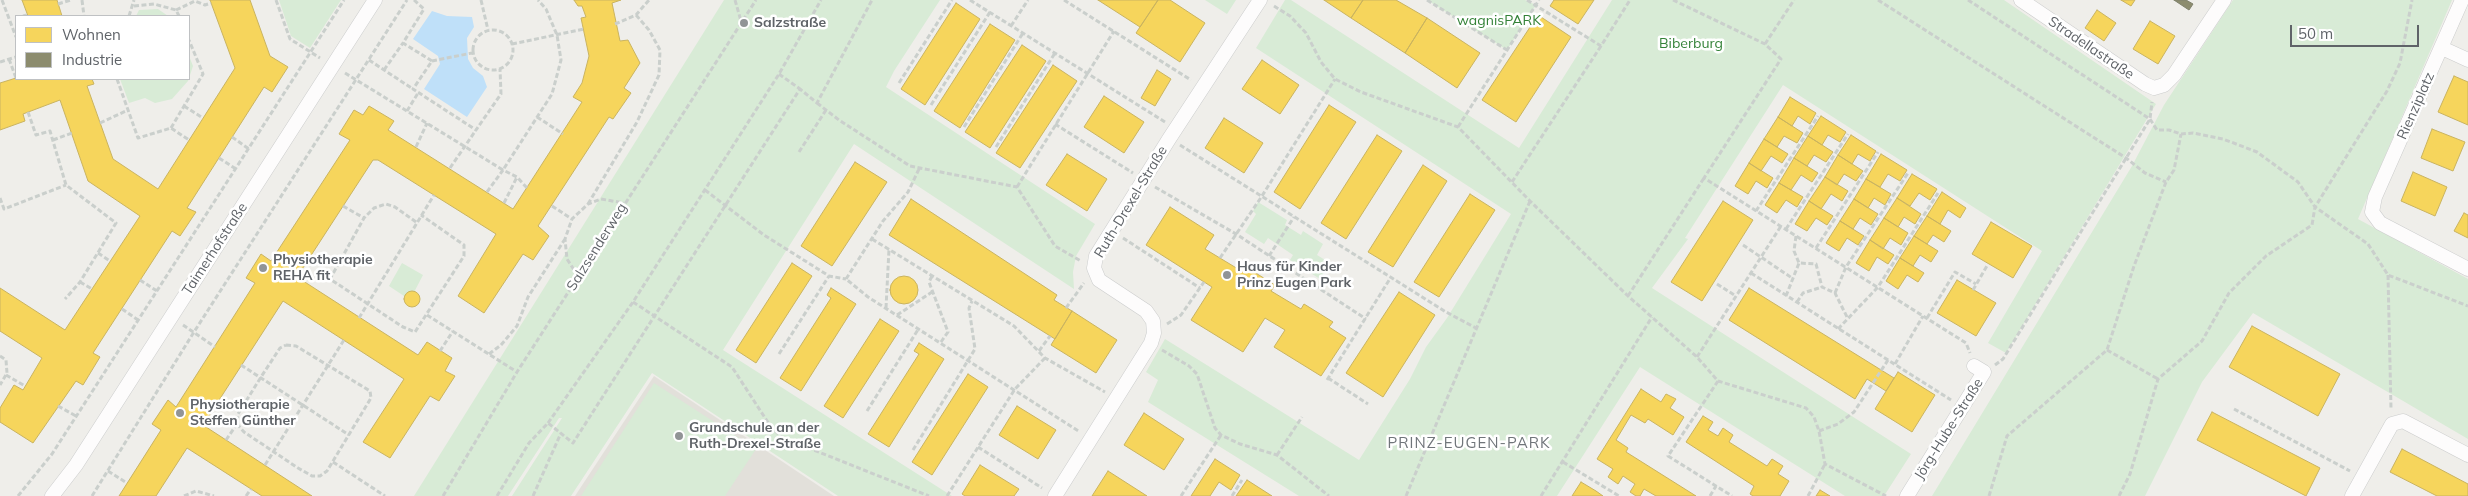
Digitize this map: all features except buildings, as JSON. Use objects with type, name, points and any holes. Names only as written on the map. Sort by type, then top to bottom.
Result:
[{"type":"street","name":"Taimerhofstraße","points":[[52,496],[76,466],[375,0]]},
{"type":"street","name":"Stradellastraße","points":[[2021,0],[2145,84],[2159,86]]},
{"type":"street","points":[[2159,86],[2174,75],[2224,0]]},
{"type":"street","name":"Rienziplatz","points":[[2462,0],[2375,197],[2372,212],[2380,223],[2468,269]]},
{"type":"street","name":"Ruth-Drexel-Straße","points":[[1153,338],[1152,321],[1146,311],[1099,280],[1094,268],[1096,256],[1203,87],[1266,2]]},
{"type":"street","points":[[2442,48],[2468,60]]},
{"type":"street","points":[[1056,495],[1153,338]]},
{"type":"street","name":"Jörg-Hube-Straße","points":[[1907,496],[1962,407],[1979,369]]},
{"type":"street","points":[[2352,496],[2392,424],[2402,421],[2468,455]]},
{"type":"path","points":[[2,0],[15,34]]},
{"type":"path","points":[[58,4],[71,0]]},
{"type":"path","points":[[82,0],[84,15]]},
{"type":"path","points":[[130,15],[134,0]]},
{"type":"path","points":[[276,0],[290,39],[464,147],[517,177],[527,188]]},
{"type":"path","points":[[18,496],[52,454],[344,0]]},
{"type":"path","points":[[92,496],[194,332],[408,0]]},
{"type":"path","points":[[384,70],[424,9],[414,0]]},
{"type":"path","points":[[481,0],[488,30]]},
{"type":"path","points":[[487,192],[552,94],[561,60],[557,35],[546,9],[538,0]]},
{"type":"path","points":[[616,24],[636,16],[649,0]]},
{"type":"path","points":[[735,0],[742,22]]},
{"type":"path","name":"Salzsenderweg","points":[[443,496],[517,372],[756,0]]},
{"type":"path","points":[[497,496],[529,443],[548,422],[633,302],[779,74],[822,0]]},
{"type":"path","points":[[817,103],[872,0]]},
{"type":"path","points":[[899,83],[952,0]]},
{"type":"path","points":[[970,0],[1087,73],[1262,196],[1476,328]]},
{"type":"path","points":[[1011,26],[1028,0]]},
{"type":"path","points":[[1064,0],[1203,87]]},
{"type":"path","points":[[1426,0],[1507,50]]},
{"type":"path","points":[[1527,0],[1601,46]]},
{"type":"path","points":[[1458,127],[1539,0]]},
{"type":"path","points":[[1512,182],[1630,0]]},
{"type":"path","points":[[1628,296],[1781,59],[1765,44],[1674,0]]},
{"type":"path","points":[[1765,44],[1794,0]]},
{"type":"path","points":[[1878,0],[2126,158],[2146,173],[2166,182]]},
{"type":"path","points":[[1968,0],[2150,119],[2157,130],[2169,130],[2181,134],[2193,133],[2223,139],[2256,152],[2298,182],[2315,207],[2368,244],[2388,275],[2392,424]]},
{"type":"path","points":[[2119,496],[2130,474],[2158,379],[2202,340],[2229,293],[2260,262],[2312,225],[2315,207],[2387,91],[2400,63],[2412,0]]},
{"type":"path","points":[[134,6],[154,4],[176,10],[195,1],[205,5],[211,3]]},
{"type":"path","points":[[1266,2],[1290,16],[1306,33],[1321,62],[1335,79],[1361,92],[1458,127],[1530,201],[1628,296],[1697,357],[1718,381],[1806,408],[1814,417],[1826,464],[1808,496]]},
{"type":"path","points":[[176,10],[178,15]]},
{"type":"path","points":[[931,105],[990,12]]},
{"type":"path","points":[[489,354],[501,345],[517,326],[528,297],[565,239],[572,218],[588,204],[637,122],[659,75],[660,50],[649,30],[636,16]]},
{"type":"path","points":[[10,21],[15,19]]},
{"type":"path","points":[[512,44],[584,29]]},
{"type":"path","points":[[488,30],[498,30],[507,36],[512,44],[512,54],[508,63],[500,69],[488,70],[478,64],[472,54],[473,43],[479,35],[488,30]]},
{"type":"path","points":[[1017,187],[1114,31]]},
{"type":"path","points":[[964,127],[1023,33]]},
{"type":"path","points":[[117,80],[138,138],[171,128],[203,74],[190,42]]},
{"type":"path","points":[[403,43],[432,61],[472,54]]},
{"type":"path","points":[[996,147],[1055,53]]},
{"type":"path","points":[[0,62],[15,57]]},
{"type":"path","points":[[9,59],[15,75]]},
{"type":"path","points":[[369,60],[476,130]]},
{"type":"path","points":[[413,89],[432,61]]},
{"type":"path","points":[[450,168],[501,94],[500,69]]},
{"type":"path","points":[[779,74],[875,144],[919,170],[1017,187],[1055,246],[1094,268],[1066,308]]},
{"type":"path","points":[[1220,258],[1262,196],[1335,79]]},
{"type":"path","points":[[1704,178],[1966,343],[1979,369],[2003,359],[2150,119],[2159,86]]},
{"type":"path","points":[[548,422],[573,443],[724,204],[800,89]]},
{"type":"path","points":[[407,111],[418,93]]},
{"type":"path","points":[[184,106],[203,118]]},
{"type":"path","points":[[100,122],[128,110]]},
{"type":"path","points":[[799,152],[826,110]]},
{"type":"path","points":[[28,112],[36,135],[50,131],[66,186],[116,223],[80,282],[65,300]]},
{"type":"path","points":[[1756,211],[1818,116]]},
{"type":"path","points":[[537,117],[562,134]]},
{"type":"path","points":[[416,147],[427,124]]},
{"type":"path","points":[[1055,124],[1144,180],[1236,234],[1366,318]]},
{"type":"path","points":[[171,128],[190,140]]},
{"type":"path","points":[[53,140],[72,133]]},
{"type":"path","points":[[1786,229],[1848,134]]},
{"type":"path","points":[[1989,496],[2007,436],[2107,350],[2134,266],[2166,182],[2174,170],[2181,134]]},
{"type":"path","points":[[232,137],[249,149]]},
{"type":"path","points":[[1816,248],[1878,152]]},
{"type":"path","points":[[219,158],[236,169]]},
{"type":"path","points":[[846,279],[884,221],[908,192],[919,170]]},
{"type":"path","points":[[1835,294],[1846,267],[1908,172]]},
{"type":"path","points":[[504,203],[517,177]]},
{"type":"path","points":[[0,198],[4,209],[66,186]]},
{"type":"path","points":[[705,190],[764,235],[828,276],[846,279],[868,297],[970,360],[1091,439]]},
{"type":"path","points":[[1838,329],[1878,287],[1938,193]]},
{"type":"path","points":[[359,318],[434,195]]},
{"type":"path","points":[[588,204],[601,199],[624,203]]},
{"type":"path","points":[[1406,496],[1530,201]]},
{"type":"path","points":[[416,222],[395,207],[386,204],[374,208],[364,218],[330,279],[367,304],[415,332],[428,316],[464,256],[464,245],[421,215]]},
{"type":"path","points":[[343,206],[364,218]]},
{"type":"path","points":[[552,206],[572,218]]},
{"type":"path","points":[[1269,256],[1294,216]]},
{"type":"path","points":[[1697,357],[1781,226]]},
{"type":"path","points":[[1112,231],[1200,288]]},
{"type":"path","points":[[1786,296],[1799,263],[1794,251],[1796,236]]},
{"type":"path","points":[[565,239],[567,258],[578,276]]},
{"type":"path","points":[[872,239],[1014,326],[1045,358],[1116,398]]},
{"type":"path","points":[[1743,245],[1792,278]]},
{"type":"path","points":[[886,308],[888,249]]},
{"type":"path","points":[[98,253],[110,261]]},
{"type":"path","points":[[1799,263],[1816,264],[1822,287]]},
{"type":"path","points":[[1973,290],[1988,264]]},
{"type":"path","points":[[1895,364],[1955,272],[1976,284]]},
{"type":"path","points":[[1750,273],[1962,407]]},
{"type":"path","points":[[2388,275],[2468,306]]},
{"type":"path","points":[[779,354],[828,276]]},
{"type":"path","points":[[932,276],[929,282],[948,332],[941,342]]},
{"type":"path","points":[[1368,404],[1328,379],[1391,277]]},
{"type":"path","points":[[140,280],[157,290]]},
{"type":"path","points":[[80,282],[92,289]]},
{"type":"path","points":[[1204,282],[1181,315],[1153,338],[1197,374],[1215,428],[1221,435],[1234,442],[1277,455],[1329,496]]},
{"type":"path","points":[[1717,284],[1736,296]]},
{"type":"path","points":[[1797,302],[1802,293],[1822,287],[1835,294],[1848,318]]},
{"type":"path","points":[[897,315],[932,292]]},
{"type":"path","points":[[913,450],[975,349],[970,308],[972,301]]},
{"type":"path","points":[[633,302],[732,367],[768,424],[781,437],[929,496]]},
{"type":"path","points":[[122,309],[138,320]]},
{"type":"path","points":[[428,316],[517,372]]},
{"type":"path","points":[[1541,496],[1652,317]]},
{"type":"path","points":[[867,411],[919,328]]},
{"type":"path","points":[[440,351],[453,331]]},
{"type":"path","points":[[1038,351],[1050,336]]},
{"type":"path","points":[[265,465],[344,340]]},
{"type":"path","points":[[226,440],[237,424],[238,414],[261,377],[280,348],[286,345],[296,346],[370,391],[371,398],[333,462],[320,476],[312,476],[273,452],[244,432],[237,424]]},
{"type":"path","points":[[2107,350],[2158,379]]},
{"type":"path","points":[[0,356],[6,360],[6,375],[0,386]]},
{"type":"path","points":[[947,496],[1015,389],[1045,358]]},
{"type":"path","points":[[1819,431],[1838,424],[1854,412],[1888,360]]},
{"type":"path","points":[[242,365],[349,435]]},
{"type":"path","points":[[6,375],[25,386]]},
{"type":"path","points":[[1718,381],[1668,456],[1732,496]]},
{"type":"path","points":[[58,406],[76,416]]},
{"type":"path","points":[[2234,410],[2348,470]]},
{"type":"path","points":[[1277,455],[1302,417]]},
{"type":"path","points":[[533,496],[560,433]]},
{"type":"path","points":[[1182,496],[1221,435]]},
{"type":"path","points":[[978,447],[1056,495]]},
{"type":"path","points":[[333,462],[385,496]]},
{"type":"path","points":[[1563,462],[1619,496]]},
{"type":"path","points":[[1826,464],[1886,496]]},
{"type":"path","points":[[108,471],[127,483]]},
{"type":"path","points":[[1232,496],[1242,480]]},
{"type":"path","points":[[1710,496],[1716,486]]},
{"type":"path","points":[[246,496],[251,489]]},
{"type":"path","points":[[184,496],[196,490],[214,496]]},
{"type":"shaded area","name":"Grundschule an der Ruth-Drexel-Straße","points":[[654,376],[834,496],[575,496]]},
{"type":"green space","points":[[279,0],[341,0],[310,48],[291,36]]},
{"type":"green space","points":[[724,0],[940,0],[894,71],[886,87],[1095,224],[1076,256],[1073,272],[1074,289],[854,144],[723,350],[952,496],[838,496],[652,373],[571,496],[512,496],[562,418],[559,418],[508,496],[414,496]]},
{"type":"green space","points":[[1205,0],[1236,0],[1227,14]]},
{"type":"green space","name":"Biberburg","points":[[1285,0],[1291,0],[1519,148],[1612,0],[2004,0],[2156,104],[2006,353],[1988,343],[2042,251],[1783,85],[1685,238],[1688,239],[1652,288],[1911,454],[1884,496],[1845,496],[1640,367],[1557,496],[1299,496],[1148,402],[1158,380],[1146,372],[1165,339],[1359,460],[1410,379],[1426,347],[1447,318],[1511,214],[1256,48]]},
{"type":"green space","name":"wagnisPARK","points":[[1427,0],[1525,0],[1536,5],[1507,50]]},
{"type":"green space","points":[[2233,0],[2452,0],[2358,219],[2468,279],[2468,439],[2253,313],[2202,382],[2145,496],[1932,496],[2132,166],[2164,105]]},
{"type":"green space","points":[[158,9],[167,15],[136,15],[139,10]]},
{"type":"green space","points":[[190,58],[193,66],[190,75]]},
{"type":"green space","points":[[120,80],[188,80],[172,99],[155,103],[145,98],[129,103]]},
{"type":"green space","points":[[1258,202],[1287,220],[1285,225],[1301,235],[1303,231],[1323,244],[1317,255],[1330,263],[1320,279],[1290,260],[1293,255],[1268,238],[1264,244],[1245,232],[1256,214],[1253,211]]},
{"type":"green space","points":[[402,263],[423,275],[410,300],[389,286]]},
{"type":"green space","name":"Grundschule an der Ruth-Drexel-Straße","points":[[654,383],[756,449],[725,496],[581,496]]},
{"type":"water","points":[[432,11],[447,16],[472,17],[474,27],[467,38],[468,59],[473,68],[483,76],[487,87],[467,117],[424,89],[440,64],[438,56],[413,39]]},
{"type":"place","name":"Salzstraße","points":[[744,23]]},
{"type":"place","name":"Physiotherapie REHA fit","points":[[263,268]]},
{"type":"place","name":"Haus für Kinder Prinz Eugen Park","points":[[1227,275]]},
{"type":"place","name":"Physiotherapie Steffen Günther","points":[[180,413]]},
{"type":"place","name":"Grundschule an der Ruth-Drexel-Straße","points":[[679,436]]},
{"type":"district","name":"PRINZ-EUGEN-PARK","points":[[1469,443]]}]
